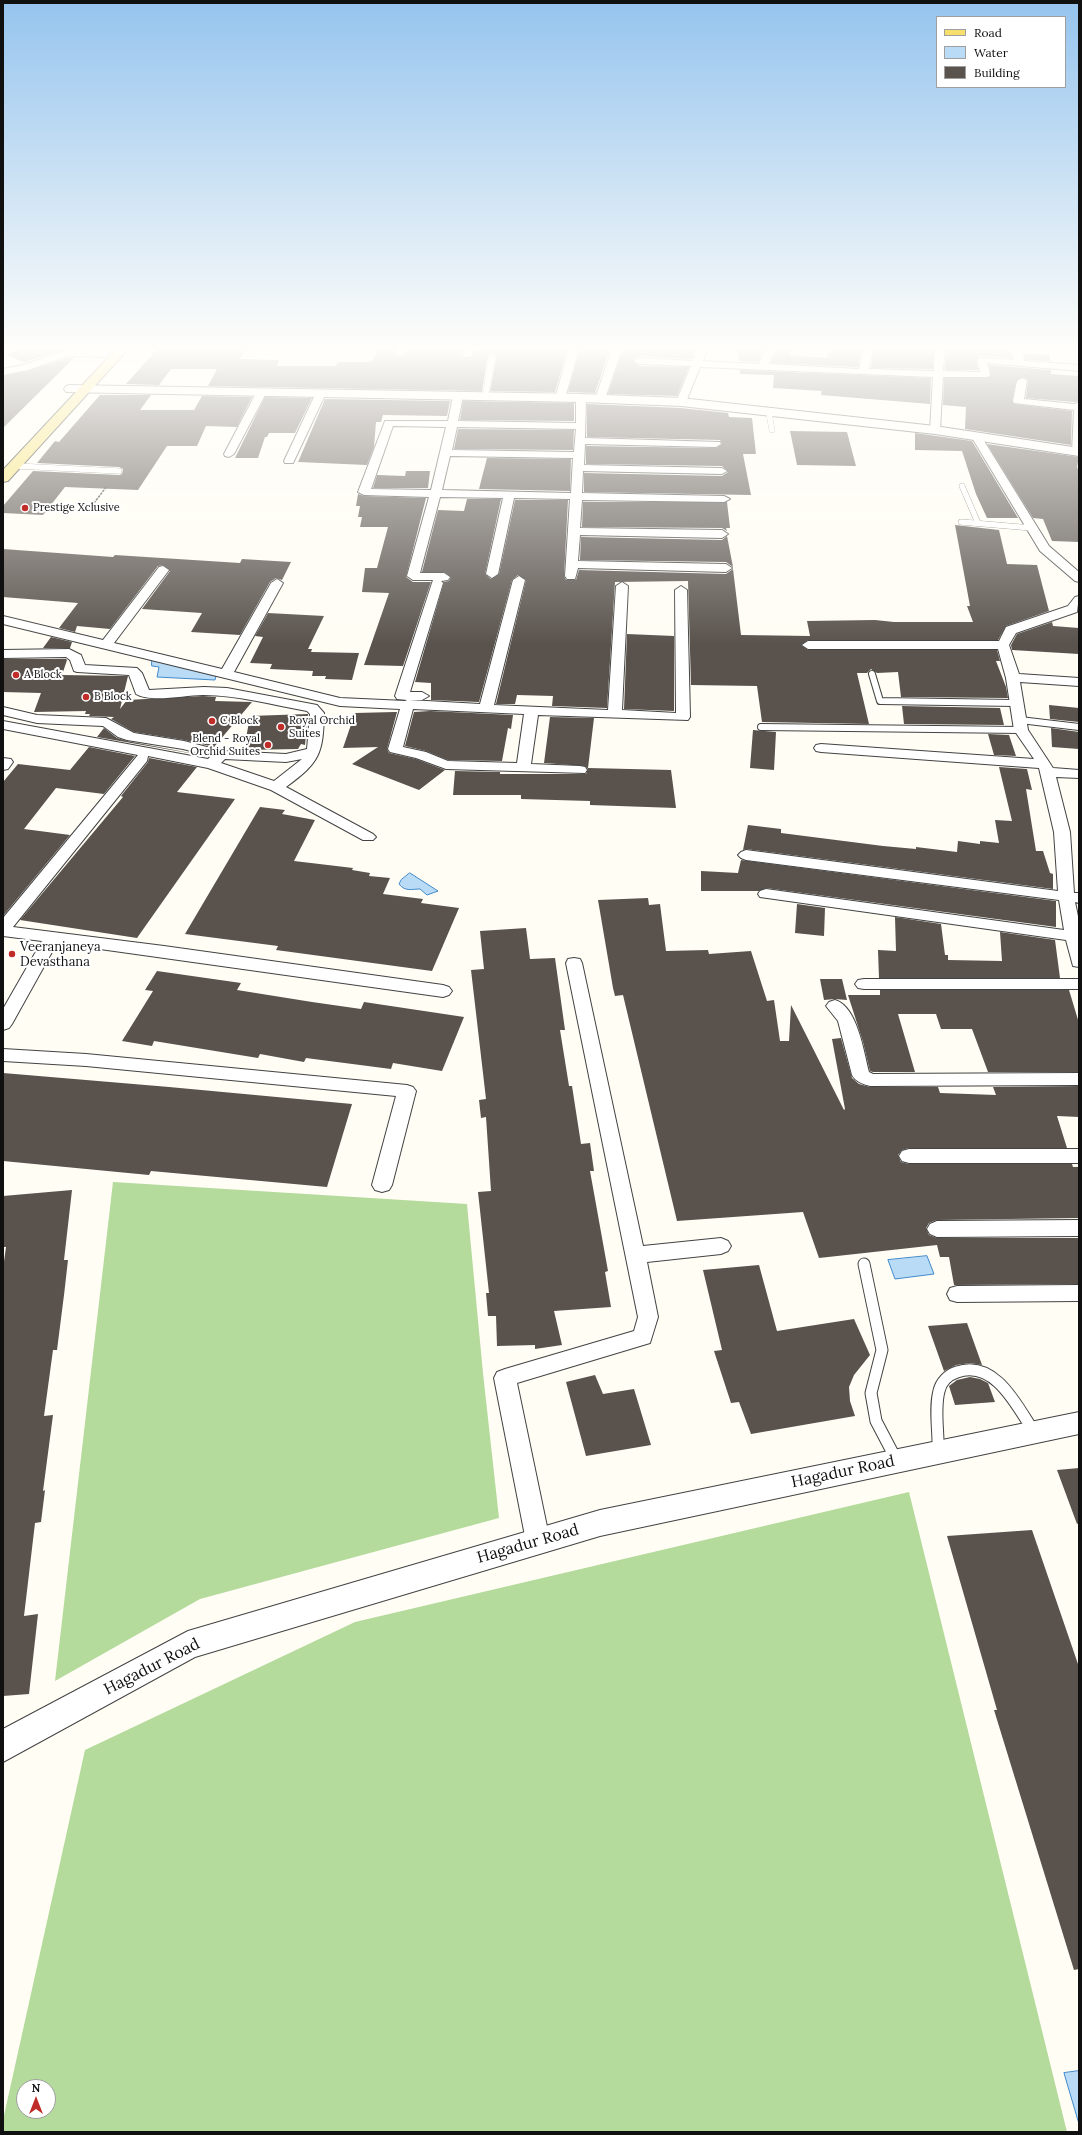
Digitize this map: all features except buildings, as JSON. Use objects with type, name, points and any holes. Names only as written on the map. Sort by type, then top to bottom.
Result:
[{"type":"main road","points":[[3,478],[34,446]]},
{"type":"street","points":[[229,454],[233,446]]},
{"type":"street","points":[[289,461],[296,446]]},
{"type":"street","points":[[381,446],[364,492],[724,499]]},
{"type":"street","points":[[448,446],[413,576],[440,580],[402,696],[487,703],[532,710],[683,717],[681,590]]},
{"type":"street","points":[[580,446],[571,570],[726,568]]},
{"type":"street","points":[[982,446],[1044,548],[1079,577]]},
{"type":"street","points":[[1037,446],[1078,452]]},
{"type":"street","points":[[446,454],[580,455]]},
{"type":"street","points":[[578,468],[722,471]]},
{"type":"street","points":[[492,574],[509,495]]},
{"type":"street","points":[[574,531],[722,534]]},
{"type":"street","points":[[106,646],[163,570]]},
{"type":"street","points":[[487,703],[519,580]]},
{"type":"street","points":[[226,674],[277,583]]},
{"type":"street","points":[[615,714],[622,586]]},
{"type":"street","points":[[1079,600],[1073,609],[1011,630],[1003,645],[1013,678],[1016,703],[1021,725],[1046,768],[1062,832],[1073,897],[1073,936],[1079,962]]},
{"type":"street","points":[[3,620],[340,702],[408,704],[487,703]]},
{"type":"street","points":[[808,645],[1003,645]]},
{"type":"street","points":[[3,654],[69,653],[76,658],[79,668],[82,669],[132,671],[135,673],[141,691],[146,694],[213,691],[312,708],[317,713],[314,752],[301,769],[276,787]]},
{"type":"street","points":[[1013,678],[1079,682]]},
{"type":"street","points":[[408,704],[395,750],[422,755],[446,765],[580,770]]},
{"type":"street","points":[[523,768],[532,710]]},
{"type":"street","points":[[3,711],[37,720],[106,722],[123,734],[132,737],[173,743],[222,754],[286,758],[314,752]]},
{"type":"street","points":[[3,725],[211,764],[276,787],[368,837]]},
{"type":"street","points":[[821,748],[1046,768],[1079,774]]},
{"type":"street","points":[[211,764],[222,754]]},
{"type":"street","points":[[3,930],[142,758]]},
{"type":"street","points":[[746,855],[1073,897]]},
{"type":"street","points":[[766,894],[1073,936]]},
{"type":"street","points":[[3,930],[164,951],[443,991]]},
{"type":"street","points":[[3,1024],[52,937]]},
{"type":"street","points":[[538,1541],[505,1378],[643,1337],[648,1317],[574,963]]},
{"type":"street","points":[[864,984],[1079,984]]},
{"type":"street","points":[[835,1006],[846,1020],[861,1075],[870,1080],[1079,1080]]},
{"type":"street","points":[[3,1055],[102,1062],[407,1091],[382,1184]]},
{"type":"street","points":[[909,1156],[1079,1156]]},
{"type":"street","points":[[937,1229],[1079,1228]]},
{"type":"street","points":[[635,1255],[721,1246]]},
{"type":"street","points":[[957,1294],[1079,1293]]},
{"type":"street","name":"Hagadur Road","points":[[3,1746],[188,1645],[600,1523],[1079,1423]]},
{"type":"lane","points":[[15,466],[119,471]]},
{"type":"lane","points":[[962,486],[978,523]]},
{"type":"lane","points":[[960,522],[1032,528]]},
{"type":"lane","points":[[872,674],[880,701],[1016,703]]},
{"type":"lane","points":[[761,727],[1021,725],[1079,727]]},
{"type":"lane","points":[[864,1264],[882,1350],[871,1393],[876,1421],[897,1461]]},
{"type":"lane","points":[[938,1452],[939,1391],[946,1377],[961,1370],[982,1369],[998,1380],[1034,1432]]},
{"type":"green space","points":[[113,1182],[467,1204],[483,1373],[499,1518],[200,1599],[55,1681]]},
{"type":"green space","points":[[909,1492],[1067,2132],[3,2132],[3,2120],[85,1750],[355,1622]]},
{"type":"water","points":[[152,660],[216,676],[215,680],[157,677],[159,667],[152,666]]},
{"type":"water","points":[[410,873],[438,891],[427,895],[420,889],[409,890],[401,887],[399,884],[401,880]]},
{"type":"water","points":[[927,1256],[934,1274],[895,1279],[888,1260]]},
{"type":"water","points":[[1079,2071],[1079,2124],[1064,2073]]},
{"type":"place","name":"Prestige Xclusive","points":[[25,508]]},
{"type":"place","name":"A Block","points":[[16,675]]},
{"type":"place","name":"B Block","points":[[86,697]]},
{"type":"place","name":"C Block","points":[[212,721]]},
{"type":"place","name":"Royal Orchid Suites","points":[[281,727]]},
{"type":"place","name":"Blend - Royal Orchid Suites","points":[[268,745]]},
{"type":"place","name":"Veeranjaneya Devasthana","points":[[12,954]]}]
